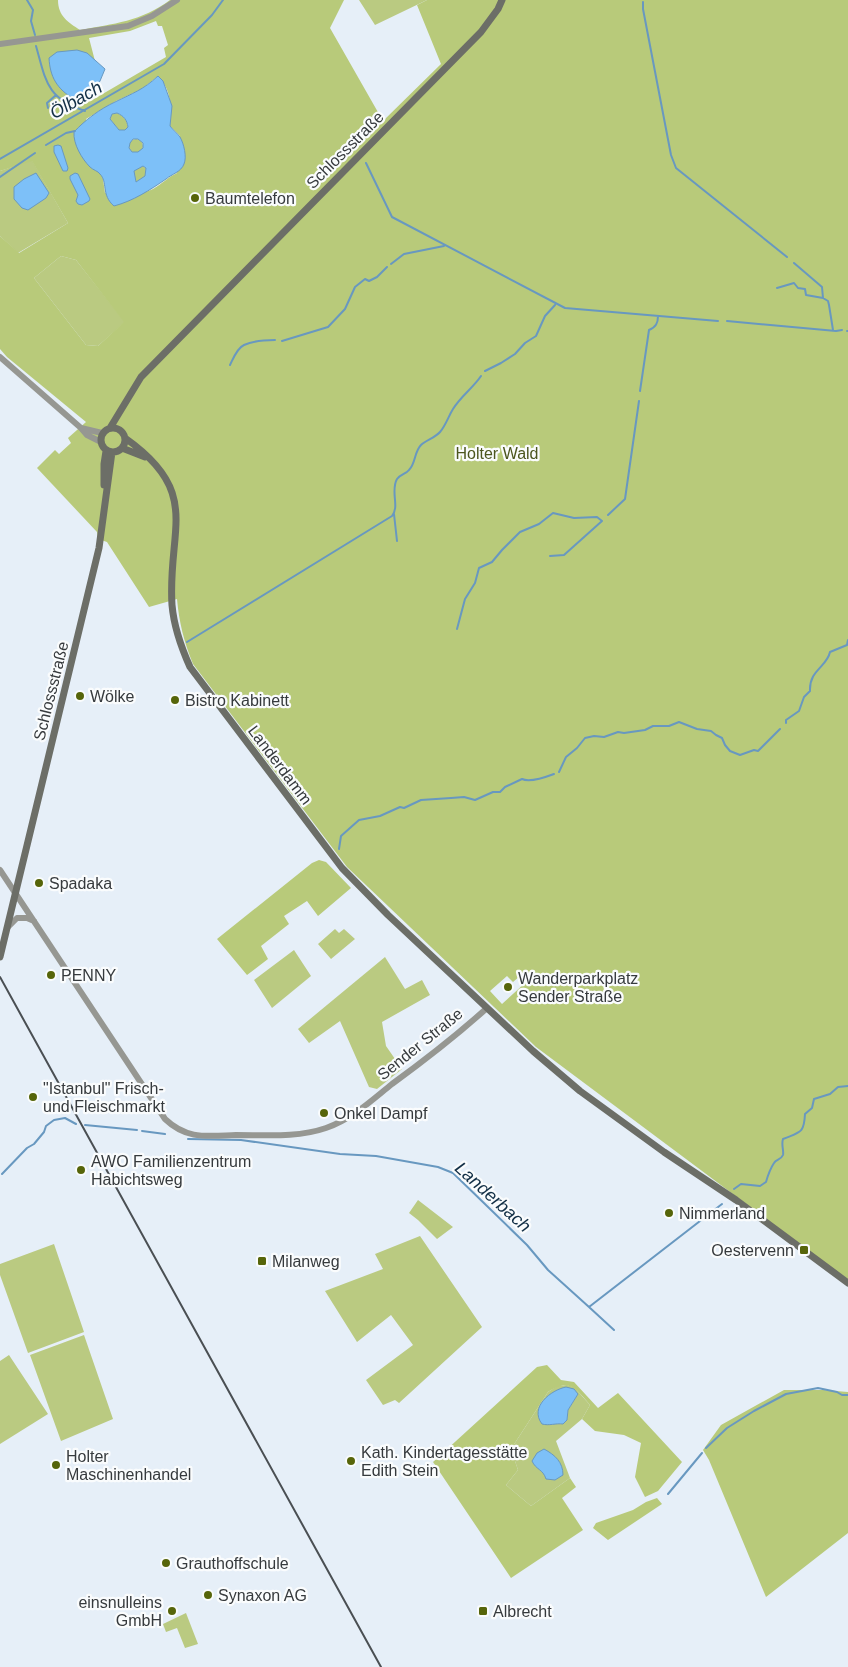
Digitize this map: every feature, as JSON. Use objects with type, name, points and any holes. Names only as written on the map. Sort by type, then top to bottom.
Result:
[{"type":"main road","name":"Schlossstraße","points":[[110,428],[141,377],[482,32],[502,0]]},
{"type":"main road","name":"Schlossstraße","points":[[120,430],[124,405]]},
{"type":"main road","points":[[110,428],[120,430],[125,438],[122,448],[109,452],[100,442],[102,433],[110,428]]},
{"type":"main road","name":"Landerdamm","points":[[125,438],[140,448],[168,481],[176,504],[177,520],[172,578],[172,605],[180,646],[190,667],[342,868],[388,915],[487,1008]]},
{"type":"main road","name":"Landerdamm","points":[[122,448],[150,459]]},
{"type":"main road","name":"Schlossstraße","points":[[0,957],[99,548],[105,511],[104,477],[109,452]]},
{"type":"main road","name":"Sender Straße","points":[[487,1008],[532,1051],[580,1091],[664,1152],[736,1200],[848,1283]]},
{"type":"street","points":[[0,44],[128,26],[152,16],[177,0]]},
{"type":"street","points":[[0,357],[87,435],[100,442]]},
{"type":"street","points":[[81,428],[102,433]]},
{"type":"street","name":"Sender Straße","points":[[0,870],[165,1119],[179,1131],[194,1135],[295,1135],[327,1128],[359,1111],[455,1036],[487,1008]]},
{"type":"street","points":[[6,929],[17,918],[27,918],[35,922]]},
{"type":"green space","name":"Holter Wald","points":[[0,0],[58,0],[58,6],[62,14],[80,30],[138,17],[149,13],[170,0],[344,0],[330,28],[383,121],[441,64],[417,5],[427,0],[848,0],[848,1280],[536,1047],[347,867],[193,664],[182,632],[177,599],[149,607],[107,542],[98,539],[97,532],[37,468],[55,450],[59,454],[71,443],[68,438],[86,422],[7,357],[0,349],[0,236],[19,253],[68,223],[32,161],[0,171]],"holes":[[[156,21],[158,26],[162,26],[168,45],[164,48],[166,57],[94,99],[90,96],[84,98],[87,53],[95,61],[89,38],[130,31]],[[158,76],[166,87],[170,106],[170,126],[180,136],[177,173],[156,187],[142,193],[105,193],[103,179],[86,119],[116,101],[142,89]],[[61,256],[76,260],[124,322],[98,346],[86,345],[34,278]],[[507,976],[513,982],[520,976],[525,983],[502,1004],[490,991]]]},
{"type":"green space","points":[[359,0],[427,0],[375,25]]},
{"type":"green space","points":[[117,113],[126,120],[128,127],[125,130],[119,130],[110,119],[112,114]]},
{"type":"green space","points":[[133,139],[139,139],[143,146],[139,153],[133,153],[129,149],[129,143]]},
{"type":"green space","points":[[32,160],[68,223],[18,253],[0,236],[0,171]]},
{"type":"green space","points":[[142,166],[146,168],[145,177],[136,182],[133,171]]},
{"type":"green space","points":[[61,256],[76,260],[125,322],[98,346],[86,345],[34,278]]},
{"type":"green space","points":[[319,860],[326,862],[351,888],[318,916],[307,901],[284,916],[289,924],[261,946],[268,959],[247,975],[217,939],[312,863]]},
{"type":"green space","points":[[335,929],[339,933],[344,929],[355,939],[331,959],[318,944]]},
{"type":"green space","points":[[294,950],[311,976],[272,1008],[254,980]]},
{"type":"green space","points":[[385,957],[405,989],[422,980],[430,995],[382,1022],[386,1046],[402,1069],[377,1089],[369,1087],[340,1021],[309,1043],[298,1029]]},
{"type":"green space","points":[[418,1200],[453,1227],[437,1239],[409,1213]]},
{"type":"green space","points":[[420,1236],[482,1327],[399,1403],[395,1400],[383,1405],[366,1380],[413,1345],[391,1315],[357,1342],[325,1291],[383,1269],[375,1254]]},
{"type":"green space","points":[[54,1244],[84,1332],[28,1353],[0,1275],[0,1264]]},
{"type":"green space","points":[[84,1335],[113,1419],[61,1441],[30,1355]]},
{"type":"green space","points":[[9,1355],[48,1414],[0,1444],[0,1361]]},
{"type":"green space","points":[[547,1365],[561,1380],[574,1382],[598,1408],[618,1393],[682,1462],[658,1491],[645,1497],[635,1477],[641,1443],[624,1435],[595,1431],[582,1419],[590,1405],[572,1387],[562,1386],[548,1392],[511,1449],[518,1470],[506,1485],[531,1506],[570,1478],[576,1487],[562,1498],[583,1530],[511,1578],[433,1462],[537,1367]]},
{"type":"green space","points":[[567,1385],[574,1387],[590,1405],[582,1419],[556,1441],[570,1478],[531,1506],[506,1485],[518,1470],[511,1449],[548,1392],[557,1386]],"holes":[[[578,1394],[568,1410],[567,1420],[563,1424],[549,1425]]]},
{"type":"green space","points":[[784,1390],[848,1392],[848,1533],[766,1597],[709,1460],[703,1450],[721,1425]]},
{"type":"green space","points":[[657,1498],[662,1504],[608,1540],[593,1528],[596,1523],[633,1510]]},
{"type":"green space","points":[[186,1613],[198,1644],[185,1648],[177,1628],[166,1632],[163,1624]]},
{"type":"water","points":[[77,50],[87,53],[105,69],[90,96],[74,99],[59,87],[53,77],[49,58],[57,52]]},
{"type":"water","points":[[158,76],[163,81],[172,106],[170,126],[183,143],[185,161],[183,167],[148,191],[114,206],[107,197],[102,177],[81,156],[75,141],[74,132],[98,111],[138,91]],"holes":[[[117,113],[126,120],[128,127],[125,130],[119,130],[110,119],[112,114]],[[133,139],[138,139],[143,143],[143,148],[138,152],[132,152],[129,148]],[[143,166],[146,168],[145,176],[136,182],[134,171]]]},
{"type":"water","points":[[54,146],[61,146],[68,168],[67,171],[63,171],[54,152]]},
{"type":"water","points":[[36,173],[49,193],[46,198],[28,210],[22,208],[14,199],[14,187]]},
{"type":"water","points":[[75,173],[78,174],[90,199],[82,205],[76,201],[78,195],[70,179],[70,176]]},
{"type":"water","points":[[566,1387],[574,1389],[578,1394],[568,1410],[567,1420],[563,1424],[542,1424],[538,1411],[540,1406],[548,1396]]},
{"type":"water","points":[[544,1449],[555,1456],[562,1466],[563,1475],[555,1480],[546,1479],[532,1461],[537,1453]]},
{"type":"waterway","points":[[27,0],[33,10],[31,21],[35,35]]},
{"type":"waterway","name":"Ölbach","points":[[0,159],[164,64],[212,15],[223,0]]},
{"type":"waterway","points":[[643,2],[671,155],[676,168],[787,257]]},
{"type":"waterway","points":[[36,46],[42,69],[55,94],[72,106],[85,111]]},
{"type":"waterway","points":[[48,108],[47,103],[56,95]]},
{"type":"waterway","name":"Ölbach","points":[[46,145],[66,133],[75,131]]},
{"type":"waterway","name":"Ölbach","points":[[0,177],[35,153]]},
{"type":"waterway","points":[[366,163],[392,217],[565,308],[718,321]]},
{"type":"waterway","points":[[391,264],[404,254],[444,246]]},
{"type":"waterway","points":[[794,263],[822,287],[823,298],[828,301],[833,330]]},
{"type":"waterway","points":[[282,341],[328,327],[345,309],[355,287],[365,279],[369,281],[377,277],[387,267]]},
{"type":"waterway","points":[[777,288],[794,283],[798,288],[805,289],[806,295],[823,298]]},
{"type":"waterway","points":[[485,371],[515,354],[525,343],[536,336],[545,316],[555,305]]},
{"type":"waterway","points":[[640,391],[649,330],[658,321],[658,316]]},
{"type":"waterway","points":[[727,321],[842,330]]},
{"type":"waterway","points":[[230,365],[237,351],[242,346],[259,341],[275,340]]},
{"type":"waterway","points":[[187,642],[392,516],[395,508],[394,488],[397,479],[411,467],[421,445],[440,432],[456,404],[481,376]]},
{"type":"waterway","points":[[608,515],[625,499],[639,401]]},
{"type":"waterway","points":[[457,629],[465,599],[475,583],[479,568],[492,562],[520,532],[539,524],[553,513],[574,518],[597,517],[602,521],[564,555],[550,556]]},
{"type":"waterway","points":[[394,514],[397,541]]},
{"type":"waterway","points":[[786,723],[786,720],[799,711],[804,697],[810,691],[812,678],[830,652],[847,645],[848,640]]},
{"type":"waterway","points":[[559,772],[566,757],[585,738],[594,736],[604,737],[618,732],[645,730],[653,726],[669,726],[679,722],[697,729],[711,731],[722,738],[730,751],[740,755],[754,750],[758,751],[780,729]]},
{"type":"waterway","points":[[339,849],[341,836],[359,820],[380,816],[421,800],[464,797],[475,800],[493,792],[500,792],[505,787],[522,779],[534,780],[554,774]]},
{"type":"waterway","name":"Landerbach","points":[[734,1189],[741,1184],[760,1186],[766,1182],[774,1163],[783,1155],[783,1139],[802,1129],[805,1114],[812,1108],[814,1099],[830,1094],[838,1087],[848,1086]]},
{"type":"waterway","name":"Landerbach","points":[[2,1174],[27,1148],[34,1144],[44,1132],[46,1126],[54,1120],[65,1118],[76,1124]]},
{"type":"waterway","name":"Landerbach","points":[[85,1125],[137,1130]]},
{"type":"waterway","name":"Landerbach","points":[[142,1131],[165,1134]]},
{"type":"waterway","name":"Landerbach","points":[[188,1139],[241,1140],[340,1154],[376,1156],[438,1167],[453,1173],[527,1245],[548,1270],[589,1307],[722,1204]]},
{"type":"waterway","points":[[589,1307],[614,1330]]},
{"type":"waterway","points":[[706,1448],[727,1428],[786,1394],[818,1388],[848,1395]]},
{"type":"waterway","points":[[668,1494],[702,1453]]},
{"type":"railway","points":[[0,977],[381,1667]]},
{"type":"place","name":"Baumtelefon","points":[[195,198]]},
{"type":"place","name":"Wölke","points":[[80,696]]},
{"type":"place","name":"Bistro Kabinett","points":[[175,700]]},
{"type":"place","name":"Spadaka","points":[[39,883]]},
{"type":"place","name":"PENNY","points":[[51,975]]},
{"type":"place","name":"Wanderparkplatz Sender Straße","points":[[508,987]]},
{"type":"place","name":"\"Istanbul\" Frisch- und Fleischmarkt","points":[[33,1097]]},
{"type":"place","name":"Onkel Dampf","points":[[324,1113]]},
{"type":"place","name":"AWO Familienzentrum Habichtsweg","points":[[81,1170]]},
{"type":"place","name":"Nimmerland","points":[[669,1213]]},
{"type":"place","name":"Oestervenn","points":[[804,1250]]},
{"type":"place","name":"Milanweg","points":[[262,1261]]},
{"type":"place","name":"Kath. Kindertagesstätte Edith Stein","points":[[351,1461]]},
{"type":"place","name":"Holter Maschinenhandel","points":[[56,1465]]},
{"type":"place","name":"Grauthoffschule","points":[[166,1563]]},
{"type":"place","name":"Synaxon AG","points":[[208,1595]]},
{"type":"place","name":"einsnulleins GmbH","points":[[172,1611]]},
{"type":"place","name":"Albrecht","points":[[483,1611]]}]
